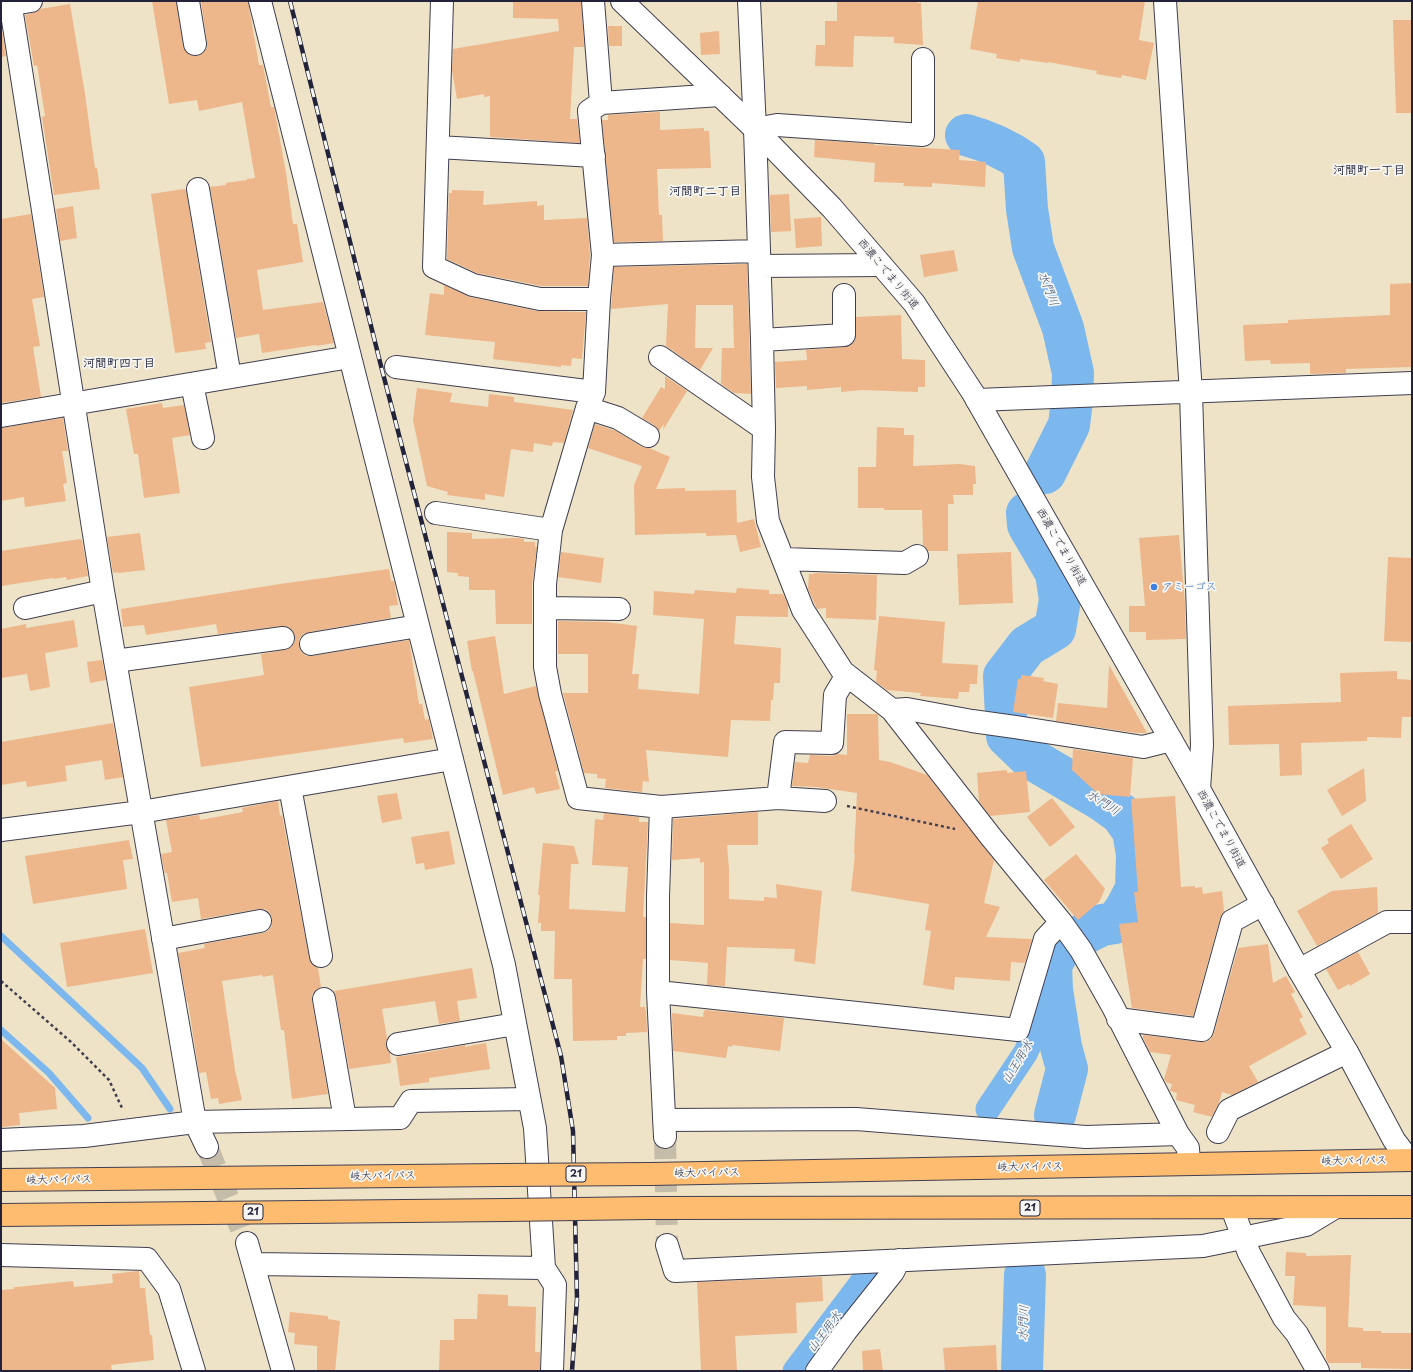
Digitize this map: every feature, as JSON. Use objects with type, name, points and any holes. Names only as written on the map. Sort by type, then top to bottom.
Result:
[{"type":"highway","name":"岐大バイパス","points":[[1,1180],[502,1174],[650,1174],[1410,1160]]},
{"type":"highway","name":"21","points":[[1,1215],[649,1208],[1412,1207]]},
{"type":"street","points":[[188,1],[195,44]]},
{"type":"street","points":[[260,1],[504,965],[535,1128],[544,1268],[555,1285],[552,1371]]},
{"type":"street","points":[[442,1],[434,267],[473,285],[540,299],[599,299]]},
{"type":"street","points":[[593,1],[601,103]]},
{"type":"street","name":"西濃こでまり街道","points":[[622,1],[755,129],[832,208],[914,303],[977,400],[1199,789],[1299,970],[1347,1052],[1394,1140],[1410,1160]]},
{"type":"street","points":[[749,1],[762,340],[764,429],[763,477],[768,521],[803,610],[843,672],[892,710],[991,837],[1063,924],[1081,950],[1178,1134],[1188,1148],[1189,1164]]},
{"type":"street","points":[[1165,1],[1191,393],[1202,745],[1199,789]]},
{"type":"street","points":[[13,3],[102,590],[195,1122],[207,1147]]},
{"type":"street","points":[[755,129],[777,125],[923,135],[923,59]]},
{"type":"street","points":[[720,95],[601,103],[589,111],[603,255],[590,400],[552,530],[545,584],[545,667],[550,694],[578,798],[661,807],[778,798],[825,801]]},
{"type":"street","points":[[438,147],[594,156]]},
{"type":"street","points":[[198,189],[230,377]]},
{"type":"street","points":[[603,255],[759,258],[881,265]]},
{"type":"street","points":[[762,340],[844,335],[844,295]]},
{"type":"street","points":[[1,416],[350,357]]},
{"type":"street","points":[[660,357],[764,429]]},
{"type":"street","points":[[396,367],[590,400],[648,436]]},
{"type":"street","points":[[977,400],[1191,393],[1412,383]]},
{"type":"street","points":[[192,384],[203,438]]},
{"type":"street","points":[[436,513],[552,530]]},
{"type":"street","points":[[783,560],[905,563],[917,556]]},
{"type":"street","points":[[25,608],[102,590]]},
{"type":"street","points":[[545,608],[619,609]]},
{"type":"street","points":[[311,644],[418,626]]},
{"type":"street","points":[[115,661],[283,638]]},
{"type":"street","points":[[778,798],[784,742],[832,744],[835,695],[847,675]]},
{"type":"street","points":[[892,710],[907,709],[972,721],[1144,747],[1171,740]]},
{"type":"street","points":[[1,830],[141,812],[452,760]]},
{"type":"street","points":[[290,787],[321,956]]},
{"type":"street","points":[[661,807],[658,896],[658,992],[665,1128],[856,1119],[1086,1136],[1178,1134]]},
{"type":"street","points":[[1118,1019],[1202,1030],[1232,921],[1263,904]]},
{"type":"street","points":[[163,939],[260,921]]},
{"type":"street","points":[[1299,970],[1387,922],[1412,922]]},
{"type":"street","points":[[658,992],[1018,1030],[1044,939],[1063,924]]},
{"type":"street","points":[[324,999],[345,1119]]},
{"type":"street","points":[[398,1044],[515,1024]]},
{"type":"street","points":[[1218,1132],[1229,1110],[1347,1052]]},
{"type":"street","points":[[1,1140],[84,1136],[195,1122],[400,1118],[411,1100],[529,1099]]},
{"type":"street","points":[[1232,1208],[1249,1253],[1284,1318],[1297,1334],[1318,1371]]},
{"type":"street","points":[[667,1245],[675,1271],[1203,1246],[1306,1225],[1334,1208]]},
{"type":"street","points":[[247,1243],[283,1371]]},
{"type":"street","points":[[1,1255],[147,1259],[169,1289],[194,1371]]},
{"type":"street","points":[[817,1371],[846,1331],[893,1272],[899,1260]]},
{"type":"street","points":[[254,1264],[544,1268]]},
{"type":"path","points":[[825,801],[991,837]]},
{"type":"path","points":[[1,981],[71,1042],[109,1080],[132,1130]]},
{"type":"building","points":[[152,1],[176,1],[183,46],[186,52],[191,56],[197,56],[203,53],[207,48],[201,1],[248,1],[259,65],[263,65],[271,107],[274,107],[286,173],[293,224],[297,224],[303,262],[257,270],[263,310],[323,302],[334,343],[262,353],[259,334],[236,338],[210,187],[255,178],[242,102],[199,111],[197,100],[169,104]]},
{"type":"building","points":[[513,1],[581,1],[584,47],[574,47],[570,119],[577,119],[580,143],[490,137],[490,96],[484,97],[484,94],[457,99],[452,70],[453,49],[559,31],[558,19],[513,18]]},
{"type":"building","points":[[837,1],[917,1],[917,3],[921,3],[923,45],[894,43],[894,37],[854,36],[853,67],[815,66],[816,45],[825,45],[825,21],[837,21]]},
{"type":"building","points":[[978,1],[1145,1],[1139,40],[1154,43],[1146,80],[1122,75],[1121,78],[1096,74],[1097,71],[1048,62],[1020,59],[1020,62],[996,58],[997,54],[970,49]]},
{"type":"building","points":[[70,4],[85,94],[95,168],[97,168],[100,189],[54,195],[42,117],[45,116],[37,65],[34,66],[25,15],[40,9]]},
{"type":"building","points":[[1393,20],[1412,20],[1412,113],[1396,113]]},
{"type":"building","points":[[1,24],[6,56],[1,57]]},
{"type":"building","points":[[608,26],[622,26],[622,46],[609,46]]},
{"type":"building","points":[[719,31],[720,54],[701,55],[700,33]]},
{"type":"building","points":[[660,112],[660,130],[704,128],[704,131],[709,131],[711,168],[657,169],[659,215],[662,215],[663,241],[614,242],[602,120],[608,120],[608,115]]},
{"type":"building","points":[[815,140],[960,150],[959,160],[986,162],[985,187],[932,183],[932,187],[903,186],[904,183],[874,182],[875,163],[814,157]]},
{"type":"building","points":[[184,189],[186,190],[211,342],[205,343],[206,349],[175,353],[151,194]]},
{"type":"building","points":[[452,190],[484,191],[483,205],[537,201],[537,206],[544,205],[544,220],[587,218],[590,255],[588,286],[541,286],[477,273],[447,259],[449,193],[452,193]]},
{"type":"building","points":[[789,194],[791,231],[771,232],[770,195]]},
{"type":"building","points":[[73,206],[77,238],[60,241],[56,209]]},
{"type":"building","points":[[31,214],[44,297],[32,299],[40,346],[33,347],[41,397],[1,403],[1,219]]},
{"type":"building","points":[[821,217],[822,246],[796,248],[794,219]]},
{"type":"building","points":[[954,250],[958,271],[924,277],[920,255]]},
{"type":"building","points":[[747,264],[751,394],[734,393],[721,384],[722,348],[734,348],[733,305],[696,305],[695,348],[713,348],[700,370],[666,346],[668,304],[611,309],[614,267]]},
{"type":"building","points":[[1412,283],[1412,367],[1346,369],[1346,373],[1310,374],[1310,363],[1271,364],[1270,360],[1245,361],[1243,325],[1288,323],[1288,320],[1390,315],[1390,284]]},
{"type":"building","points":[[444,285],[470,297],[537,311],[586,312],[582,359],[572,358],[571,366],[561,365],[561,367],[493,359],[495,342],[425,335],[430,293],[444,295]]},
{"type":"building","points":[[901,315],[902,359],[925,360],[925,387],[918,387],[918,392],[862,390],[841,392],[841,387],[807,390],[807,386],[776,388],[775,362],[807,360],[806,350],[850,346],[855,341],[856,317]]},
{"type":"building","points":[[665,376],[687,391],[663,430],[664,424],[659,431],[654,425],[642,418],[661,387],[665,389]]},
{"type":"building","points":[[417,388],[452,393],[450,402],[488,407],[489,394],[514,397],[514,402],[573,410],[564,443],[553,442],[552,446],[534,443],[533,452],[511,449],[504,497],[485,494],[485,500],[447,495],[448,492],[427,486],[413,420]]},
{"type":"building","points":[[162,403],[163,408],[184,405],[190,435],[172,438],[180,493],[144,498],[138,454],[134,454],[126,409]]},
{"type":"building","points":[[63,418],[68,451],[62,451],[67,483],[63,484],[66,501],[25,507],[24,497],[1,501],[1,428]]},
{"type":"building","points":[[595,424],[616,431],[642,447],[649,448],[670,457],[656,489],[685,488],[685,491],[736,490],[737,523],[754,519],[761,547],[740,552],[736,535],[706,536],[706,533],[635,535],[634,485],[642,466],[588,448]]},
{"type":"building","points":[[877,427],[904,428],[904,435],[914,435],[913,466],[960,464],[975,466],[976,484],[973,484],[973,495],[953,495],[954,504],[948,504],[948,551],[928,551],[923,545],[922,510],[858,508],[858,467],[876,467]]},
{"type":"building","points":[[447,532],[472,533],[472,539],[517,538],[524,539],[524,542],[535,542],[535,547],[537,547],[532,584],[532,624],[496,624],[495,590],[469,590],[469,577],[458,576],[458,573],[447,572]]},
{"type":"building","points":[[140,533],[145,570],[113,573],[107,537]]},
{"type":"building","points":[[1179,535],[1185,604],[1186,639],[1146,640],[1146,632],[1129,632],[1129,606],[1145,606],[1139,538]]},
{"type":"building","points":[[80,539],[82,540],[88,576],[67,580],[66,577],[53,578],[1,586],[1,551]]},
{"type":"building","points":[[561,552],[604,558],[601,583],[558,577]]},
{"type":"building","points":[[1011,552],[1013,603],[959,605],[957,554]]},
{"type":"building","points":[[1388,557],[1412,558],[1412,642],[1384,641]]},
{"type":"building","points":[[389,569],[391,581],[394,581],[398,605],[389,606],[391,618],[309,632],[303,634],[299,639],[299,646],[301,652],[306,656],[313,656],[409,640],[419,704],[422,704],[425,720],[429,719],[433,739],[404,743],[403,738],[201,767],[189,687],[264,675],[261,654],[290,648],[295,642],[293,631],[288,627],[281,626],[218,634],[216,624],[146,635],[144,625],[123,627],[121,609],[280,584]]},
{"type":"building","points":[[809,574],[877,575],[876,620],[826,618],[826,608],[817,609],[808,589]]},
{"type":"building","points":[[737,588],[769,590],[769,594],[783,594],[788,605],[788,617],[736,616],[734,644],[781,648],[780,683],[774,683],[773,700],[771,700],[770,721],[731,720],[728,757],[646,750],[649,782],[643,781],[642,792],[605,788],[606,779],[597,778],[597,774],[584,773],[563,693],[588,693],[588,654],[558,654],[558,621],[606,622],[637,626],[632,674],[639,674],[638,689],[699,694],[704,619],[653,615],[654,591],[694,594],[695,590],[736,593]]},
{"type":"building","points":[[879,616],[945,622],[942,663],[978,665],[977,684],[970,684],[969,692],[959,692],[958,699],[920,696],[921,693],[887,690],[876,682],[877,671],[874,670]]},
{"type":"building","points":[[74,620],[78,647],[45,653],[50,687],[30,691],[27,674],[1,678],[1,629],[26,624],[26,628]]},
{"type":"building","points":[[495,636],[504,694],[536,686],[558,771],[555,771],[560,789],[536,794],[534,787],[503,795],[472,671],[467,641]]},
{"type":"building","points":[[102,660],[106,680],[90,683],[87,662]]},
{"type":"building","points":[[1109,665],[1147,733],[1136,733],[1056,721],[1058,703],[1107,708]]},
{"type":"building","points":[[1397,671],[1397,679],[1412,680],[1412,717],[1402,717],[1401,738],[1367,737],[1367,741],[1301,743],[1302,775],[1280,776],[1279,744],[1229,745],[1228,706],[1341,702],[1340,673]]},
{"type":"building","points":[[1021,675],[1044,678],[1043,681],[1058,684],[1053,718],[1013,712],[1018,679],[1021,679]]},
{"type":"building","points":[[847,714],[877,714],[879,760],[890,762],[927,775],[994,860],[984,903],[1000,907],[986,937],[1032,939],[1025,963],[1011,962],[1010,981],[955,977],[954,990],[923,985],[931,931],[925,930],[929,904],[851,891],[855,854],[857,793],[817,787],[792,786],[795,762],[808,763],[810,755],[847,755]]},
{"type":"building","points":[[113,723],[123,777],[105,780],[102,760],[65,766],[67,781],[27,787],[26,781],[1,785],[1,742]]},
{"type":"building","points":[[1073,749],[1133,758],[1130,797],[1098,794],[1072,770]]},
{"type":"building","points":[[1364,768],[1366,801],[1342,816],[1327,790]]},
{"type":"building","points":[[1007,770],[1007,773],[1026,771],[1030,812],[990,816],[979,802],[977,773]]},
{"type":"building","points":[[397,793],[402,819],[382,823],[377,796]]},
{"type":"building","points":[[1175,796],[1181,887],[1202,887],[1203,894],[1222,891],[1224,911],[1220,918],[1193,1016],[1132,1008],[1119,924],[1138,922],[1134,892],[1138,892],[1131,799]]},
{"type":"building","points":[[1052,798],[1075,827],[1050,847],[1027,817]]},
{"type":"building","points":[[278,801],[280,816],[282,815],[309,958],[312,964],[318,968],[321,987],[312,994],[312,1001],[328,1094],[292,1099],[284,1030],[281,1030],[273,975],[263,977],[262,975],[222,981],[235,1070],[242,1100],[219,1104],[218,1098],[211,1099],[206,1072],[199,1073],[188,1002],[178,953],[205,948],[204,944],[263,933],[268,931],[272,926],[272,918],[270,913],[265,909],[258,909],[201,919],[198,898],[172,902],[167,873],[165,873],[161,854],[172,852],[166,820],[199,815],[200,820],[243,812],[242,808]]},
{"type":"building","points":[[758,812],[758,845],[727,845],[729,899],[764,901],[764,897],[777,898],[776,884],[822,891],[815,964],[794,961],[795,949],[727,947],[725,986],[707,985],[708,963],[670,960],[670,923],[704,925],[704,862],[700,863],[700,858],[672,860],[673,819]]},
{"type":"building","points":[[604,813],[639,817],[639,822],[648,822],[643,917],[646,917],[646,959],[643,959],[640,1007],[645,1007],[646,1010],[647,1032],[626,1033],[626,1036],[617,1036],[617,1040],[573,1041],[572,979],[554,979],[555,931],[541,931],[541,923],[538,923],[540,895],[538,895],[543,843],[574,846],[579,864],[571,864],[569,909],[625,912],[628,867],[592,865],[595,819],[603,820]]},
{"type":"building","points":[[1351,824],[1373,859],[1341,879],[1321,848],[1329,843],[1327,839]]},
{"type":"building","points":[[449,831],[455,864],[425,870],[424,863],[416,864],[411,837]]},
{"type":"building","points":[[129,840],[133,859],[123,860],[127,889],[33,904],[25,856]]},
{"type":"building","points":[[1076,854],[1105,889],[1099,902],[1078,920],[1044,880]]},
{"type":"building","points":[[1377,887],[1378,913],[1317,946],[1297,911],[1332,891]]},
{"type":"building","points":[[145,929],[153,973],[67,987],[60,943]]},
{"type":"building","points":[[1268,944],[1273,983],[1286,976],[1295,992],[1291,994],[1303,1017],[1299,1019],[1307,1034],[1249,1066],[1258,1082],[1232,1095],[1222,1092],[1219,1103],[1212,1117],[1193,1112],[1195,1105],[1176,1100],[1177,1093],[1170,1091],[1172,1084],[1166,1082],[1164,1079],[1171,1055],[1150,1052],[1143,1035],[1200,1042],[1206,1042],[1211,1039],[1238,948]]},
{"type":"building","points":[[1358,952],[1370,974],[1350,986],[1349,984],[1338,990],[1326,969]]},
{"type":"building","points":[[472,968],[477,998],[457,1001],[460,1021],[439,1024],[435,1001],[382,1009],[387,1038],[386,1046],[390,1053],[391,1063],[349,1069],[334,991]]},
{"type":"building","points":[[704,1010],[784,1018],[780,1051],[732,1045],[732,1047],[728,1046],[726,1058],[673,1051],[672,1013],[703,1017]]},
{"type":"building","points":[[1,1039],[55,1088],[57,1109],[19,1113],[20,1125],[1,1127]]},
{"type":"building","points":[[486,1043],[490,1069],[429,1078],[429,1082],[400,1086],[396,1057],[465,1045],[465,1047]]},
{"type":"building","points":[[1286,1252],[1306,1253],[1306,1256],[1351,1255],[1348,1327],[1363,1328],[1363,1331],[1381,1331],[1381,1333],[1412,1333],[1412,1369],[1361,1368],[1361,1363],[1328,1363],[1326,1359],[1326,1307],[1293,1305],[1295,1276],[1285,1276]]},
{"type":"building","points":[[139,1271],[140,1288],[145,1288],[154,1360],[111,1365],[112,1371],[1,1371],[1,1290],[14,1289],[14,1287],[73,1281],[74,1287],[113,1283],[112,1274]]},
{"type":"building","points":[[822,1277],[823,1301],[796,1303],[797,1333],[735,1336],[737,1371],[701,1371],[697,1282]]},
{"type":"building","points":[[478,1294],[508,1295],[508,1306],[536,1307],[535,1352],[540,1352],[540,1371],[439,1371],[440,1340],[454,1340],[454,1319],[477,1319]]},
{"type":"building","points":[[290,1312],[328,1316],[328,1319],[340,1321],[335,1371],[317,1371],[317,1346],[294,1344],[295,1333],[288,1332]]},
{"type":"building","points":[[996,1345],[997,1371],[945,1371],[943,1348]]},
{"type":"building","points":[[880,1349],[883,1371],[863,1371],[862,1351]]},
{"type":"waterway","name":"水門川","points":[[966,135],[996,146],[1024,162],[1027,209],[1033,248],[1063,328],[1073,373],[1072,401],[1069,425],[1045,473]]},
{"type":"waterway","name":"水門川","points":[[1027,513],[1028,525],[1056,573],[1060,600],[1055,629],[1027,646],[1004,676],[1007,736],[1030,758],[1103,801],[1121,814],[1133,831],[1137,854],[1136,889],[1125,910],[1115,923],[1102,925],[1062,945],[1051,965],[1052,990],[1061,1047],[1067,1069],[1055,1115]]},
{"type":"waterway","points":[[1,936],[142,1068],[170,1109]]},
{"type":"waterway","name":"山王用水","points":[[988,1109],[1026,1052],[1052,990]]},
{"type":"waterway","points":[[1,1030],[49,1073],[88,1118]]},
{"type":"waterway","name":"山王用水","points":[[795,1371],[869,1273]]},
{"type":"waterway","name":"水門川","points":[[1022,1371],[1025,1275]]},
{"type":"tunnel","points":[[665,1137],[667,1245]]},
{"type":"tunnel","points":[[207,1147],[247,1243]]},
{"type":"railway","points":[[290,1],[381,366],[561,1056],[573,1131],[577,1299],[572,1371]]},
{"type":"place","name":"アミーゴス","points":[[1154,587]]},
{"type":"district","name":"河間町一丁目","points":[[1369,171]]},
{"type":"district","name":"河間町二丁目","points":[[705,192]]},
{"type":"district","name":"河間町四丁目","points":[[119,364]]}]
